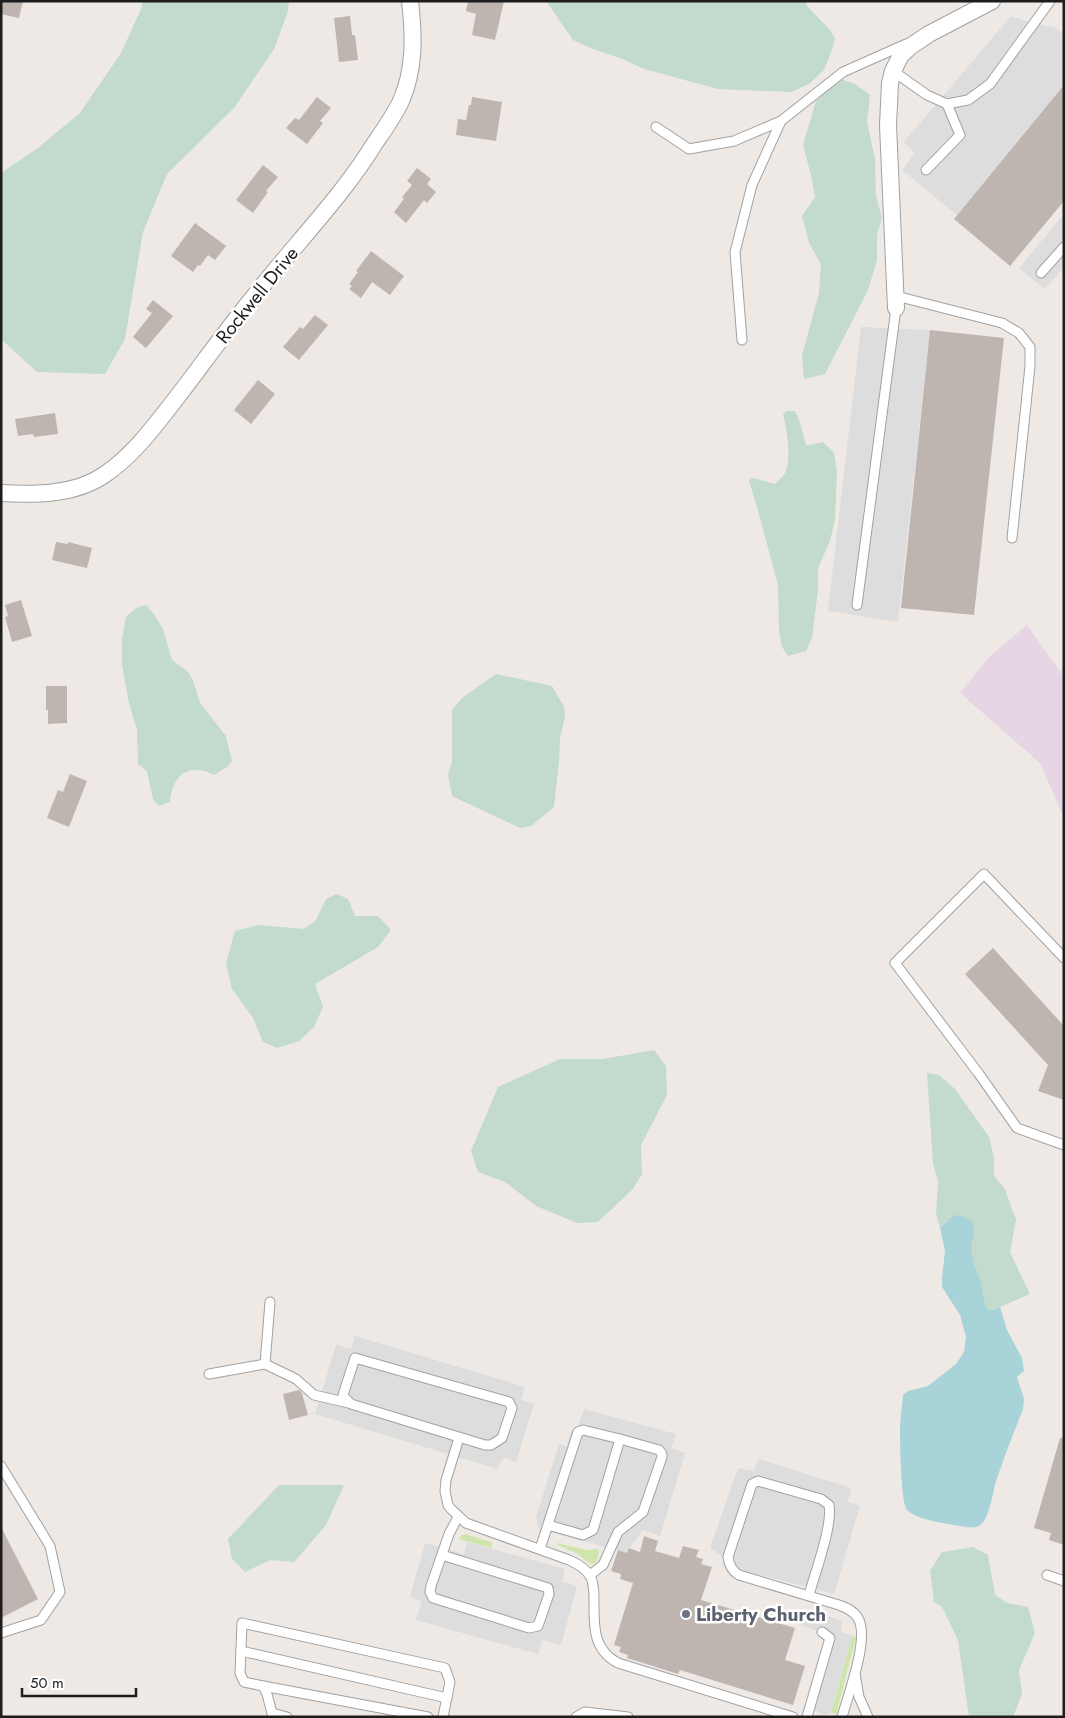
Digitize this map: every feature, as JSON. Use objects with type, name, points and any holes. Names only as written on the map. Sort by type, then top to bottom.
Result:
[{"type":"street","name":"Rockwell Drive","points":[[1,493],[28,494],[61,490],[80,486],[98,479],[116,466],[149,433],[256,294],[341,193],[391,120],[400,103],[409,77],[414,38],[410,1]]},
{"type":"street","points":[[896,302],[888,125],[890,83],[893,71],[897,61],[906,50],[929,34],[986,2]]},
{"type":"lane","points":[[893,71],[927,95],[947,104],[968,100],[990,84],[1050,1]]},
{"type":"lane","points":[[656,127],[689,149],[734,141],[781,121],[843,72],[929,34]]},
{"type":"lane","points":[[926,170],[960,135],[947,104]]},
{"type":"lane","points":[[742,340],[735,252],[752,185],[781,121]]},
{"type":"lane","points":[[1042,273],[1064,248]]},
{"type":"lane","points":[[857,606],[896,302],[1002,322],[1019,333],[1030,347],[1030,366],[1012,538]]},
{"type":"lane","points":[[1064,958],[984,874],[895,963],[979,1074],[1017,1128],[1064,1145]]},
{"type":"lane","points":[[265,1364],[270,1302]]},
{"type":"lane","points":[[209,1374],[265,1364],[296,1379],[314,1395],[350,1403],[485,1445],[491,1445],[502,1438],[512,1408],[511,1403],[357,1358],[354,1359],[343,1394],[350,1403]]},
{"type":"lane","points":[[540,1549],[579,1431],[582,1429],[588,1430],[658,1450],[662,1457],[643,1512],[618,1532],[603,1565],[590,1575]]},
{"type":"lane","points":[[459,1438],[445,1486],[448,1506],[466,1523],[576,1563],[590,1575],[594,1588],[596,1634],[600,1647],[610,1658],[618,1663],[793,1717]]},
{"type":"lane","points":[[548,1525],[583,1534],[593,1530],[620,1439]]},
{"type":"lane","points":[[1,1466],[50,1546],[60,1592],[41,1620],[1,1633]]},
{"type":"lane","points":[[808,1595],[828,1528],[829,1505],[821,1499],[758,1481],[752,1484],[728,1556],[731,1567],[734,1572],[740,1575],[808,1595],[854,1612],[858,1618],[862,1634],[855,1673],[842,1717]]},
{"type":"lane","points":[[442,1555],[548,1588],[549,1594],[538,1626],[530,1628],[432,1598],[430,1589],[442,1555],[450,1534],[458,1517]]},
{"type":"lane","points":[[1047,1575],[1064,1581]]},
{"type":"lane","points":[[428,1717],[244,1682],[240,1673],[242,1623],[445,1668],[450,1682],[443,1717]]},
{"type":"lane","points":[[807,1717],[830,1638],[822,1632]]},
{"type":"lane","points":[[241,1652],[447,1698]]},
{"type":"lane","points":[[855,1673],[859,1697],[868,1717]]},
{"type":"lane","points":[[263,1686],[272,1715],[288,1717]]},
{"type":"lane","points":[[576,1717],[585,1712],[628,1717]]},
{"type":"shaded area","points":[[1011,16],[1056,28],[1064,35],[1064,85],[957,215],[902,170],[915,153],[904,142]]},
{"type":"shaded area","points":[[1064,214],[1064,267],[1045,289],[1019,268]]},
{"type":"shaded area","points":[[861,327],[930,330],[898,622],[828,611]]},
{"type":"shaded area","points":[[1027,625],[1064,677],[1064,818],[1040,763],[960,693],[988,658]]},
{"type":"shaded area","points":[[355,1336],[525,1387],[521,1400],[534,1404],[516,1462],[505,1458],[501,1460],[498,1469],[315,1414],[336,1345],[351,1349]]},
{"type":"shaded area","points":[[584,1409],[676,1434],[671,1448],[685,1453],[660,1536],[643,1530],[627,1553],[539,1529],[536,1517],[559,1444],[567,1446],[571,1431],[579,1424]]},
{"type":"shaded area","points":[[759,1459],[851,1488],[848,1502],[860,1506],[834,1594],[744,1571],[710,1548],[738,1468],[753,1471]]},
{"type":"shaded area","points":[[467,1542],[565,1569],[562,1582],[577,1586],[561,1645],[542,1640],[538,1654],[416,1620],[422,1601],[410,1597],[425,1543],[464,1554]]},
{"type":"shaded area","points":[[808,1610],[842,1621],[841,1632],[852,1636],[831,1713],[824,1715],[809,1708],[830,1638],[822,1632],[802,1626]]},
{"type":"green space","points":[[143,1],[289,1],[288,11],[274,49],[234,108],[167,174],[143,232],[125,339],[105,374],[37,372],[1,339],[1,173],[38,148],[80,113],[121,53]]},
{"type":"green space","points":[[546,1],[806,1],[807,6],[830,30],[835,38],[824,70],[809,84],[791,92],[718,89],[644,69],[573,40]]},
{"type":"green space","points":[[840,79],[855,84],[870,95],[867,122],[875,159],[876,196],[882,218],[877,235],[877,260],[868,290],[825,374],[804,379],[802,356],[819,293],[821,264],[809,243],[802,216],[815,197],[803,145],[816,101]]},
{"type":"green space","points":[[786,411],[795,411],[806,445],[823,442],[834,453],[837,472],[835,520],[830,541],[818,568],[818,590],[812,638],[806,651],[788,656],[782,647],[779,631],[778,585],[749,480],[753,478],[775,484],[785,473],[788,451],[783,415]]},
{"type":"green space","points":[[146,605],[163,629],[172,660],[188,672],[193,680],[200,703],[226,736],[232,761],[227,767],[214,775],[201,770],[192,770],[181,775],[174,784],[170,802],[159,806],[153,799],[147,771],[138,764],[137,730],[129,703],[122,664],[122,639],[126,617],[136,608]]},
{"type":"green space","points":[[496,674],[552,686],[564,707],[565,716],[560,738],[554,807],[531,826],[520,828],[452,796],[448,775],[452,761],[452,710],[462,698]]},
{"type":"green space","points":[[337,894],[348,899],[355,916],[378,916],[391,930],[378,947],[315,984],[323,1007],[314,1027],[299,1041],[277,1048],[263,1042],[253,1018],[232,989],[226,963],[235,931],[258,925],[304,929],[316,920],[326,899]]},
{"type":"green space","points":[[654,1050],[666,1066],[667,1095],[641,1145],[642,1174],[633,1189],[598,1222],[577,1223],[536,1206],[505,1182],[478,1172],[471,1151],[498,1087],[560,1059],[603,1059]]},
{"type":"green space","points":[[927,1073],[939,1075],[955,1089],[989,1137],[994,1158],[994,1176],[1005,1189],[1016,1220],[1010,1252],[1030,1294],[993,1310],[988,1310],[973,1258],[972,1245],[975,1228],[947,1220],[940,1227],[936,1214],[938,1181],[933,1163]]},
{"type":"green space","points":[[279,1485],[344,1485],[326,1525],[294,1562],[270,1560],[245,1572],[232,1559],[228,1539]]},
{"type":"green space","points":[[466,1534],[493,1543],[491,1548],[459,1539],[462,1535]]},
{"type":"green space","points":[[557,1543],[586,1550],[598,1549],[596,1563],[589,1563],[578,1554]]},
{"type":"green space","points":[[973,1547],[988,1555],[995,1595],[1007,1603],[1028,1607],[1035,1633],[1019,1670],[1022,1694],[1013,1717],[969,1717],[958,1640],[942,1607],[934,1602],[930,1571],[942,1552]]},
{"type":"green space","points":[[852,1636],[856,1638],[836,1714],[831,1713]]},
{"type":"water","points":[[954,1215],[968,1219],[974,1225],[972,1254],[986,1305],[988,1310],[1000,1307],[1007,1330],[1022,1358],[1024,1371],[1017,1377],[1024,1399],[1023,1409],[997,1478],[986,1518],[981,1524],[973,1527],[943,1523],[912,1514],[905,1505],[901,1472],[900,1426],[903,1395],[908,1391],[928,1386],[956,1364],[964,1352],[966,1337],[960,1315],[942,1287],[945,1251],[940,1227]]},
{"type":"building","points":[[1,1],[23,1],[19,18],[1,14]]},
{"type":"building","points":[[468,1],[504,1],[495,40],[472,35],[476,14],[466,11]]},
{"type":"building","points":[[350,16],[352,35],[355,35],[358,60],[339,62],[334,18]]},
{"type":"building","points":[[1064,85],[1064,201],[1010,266],[954,219]]},
{"type":"building","points":[[317,97],[331,108],[320,121],[323,123],[307,144],[286,128],[295,118],[299,120]]},
{"type":"building","points":[[472,97],[502,102],[496,141],[456,135],[458,119],[466,120]]},
{"type":"building","points":[[263,165],[278,177],[266,191],[268,192],[253,213],[236,200]]},
{"type":"building","points":[[417,168],[431,179],[427,184],[436,192],[427,203],[424,200],[406,223],[394,212],[404,199],[402,197],[412,185],[407,181]]},
{"type":"building","points":[[195,223],[226,246],[215,260],[208,255],[193,272],[171,256]]},
{"type":"building","points":[[371,251],[404,276],[390,295],[372,282],[361,298],[349,289],[352,286],[349,284]]},
{"type":"building","points":[[153,300],[173,316],[146,348],[133,337],[152,313],[146,309]]},
{"type":"building","points":[[315,315],[328,325],[299,360],[283,347],[300,327],[303,329]]},
{"type":"building","points":[[930,330],[1004,338],[974,615],[901,608]]},
{"type":"building","points":[[258,380],[275,394],[251,424],[234,410]]},
{"type":"building","points":[[55,413],[58,434],[34,437],[33,434],[18,436],[15,419]]},
{"type":"building","points":[[56,542],[68,544],[68,542],[92,548],[87,568],[52,560]]},
{"type":"building","points":[[21,600],[32,636],[12,642],[5,617],[8,616],[5,605]]},
{"type":"building","points":[[46,686],[67,686],[67,723],[48,724]]},
{"type":"building","points":[[70,774],[87,781],[69,827],[47,818],[58,790],[63,792]]},
{"type":"building","points":[[993,948],[1064,1026],[1064,1100],[1038,1091],[1048,1065],[965,974]]},
{"type":"building","points":[[299,1390],[302,1393],[308,1415],[289,1420],[283,1394]]},
{"type":"building","points":[[1060,1438],[1064,1438],[1064,1545],[1049,1540],[1051,1533],[1034,1528]]},
{"type":"building","points":[[1,1527],[38,1599],[1,1618]]},
{"type":"building","name":"Liberty Church","points":[[644,1536],[658,1541],[655,1551],[679,1558],[683,1546],[699,1550],[696,1557],[703,1559],[701,1564],[712,1567],[701,1600],[795,1628],[785,1660],[805,1666],[793,1705],[680,1670],[678,1674],[627,1658],[628,1655],[619,1652],[621,1647],[614,1645],[633,1583],[620,1579],[621,1574],[611,1571],[618,1550],[627,1553],[629,1548],[640,1552]]},
{"type":"place","name":"Liberty Church","points":[[686,1614]]}]
